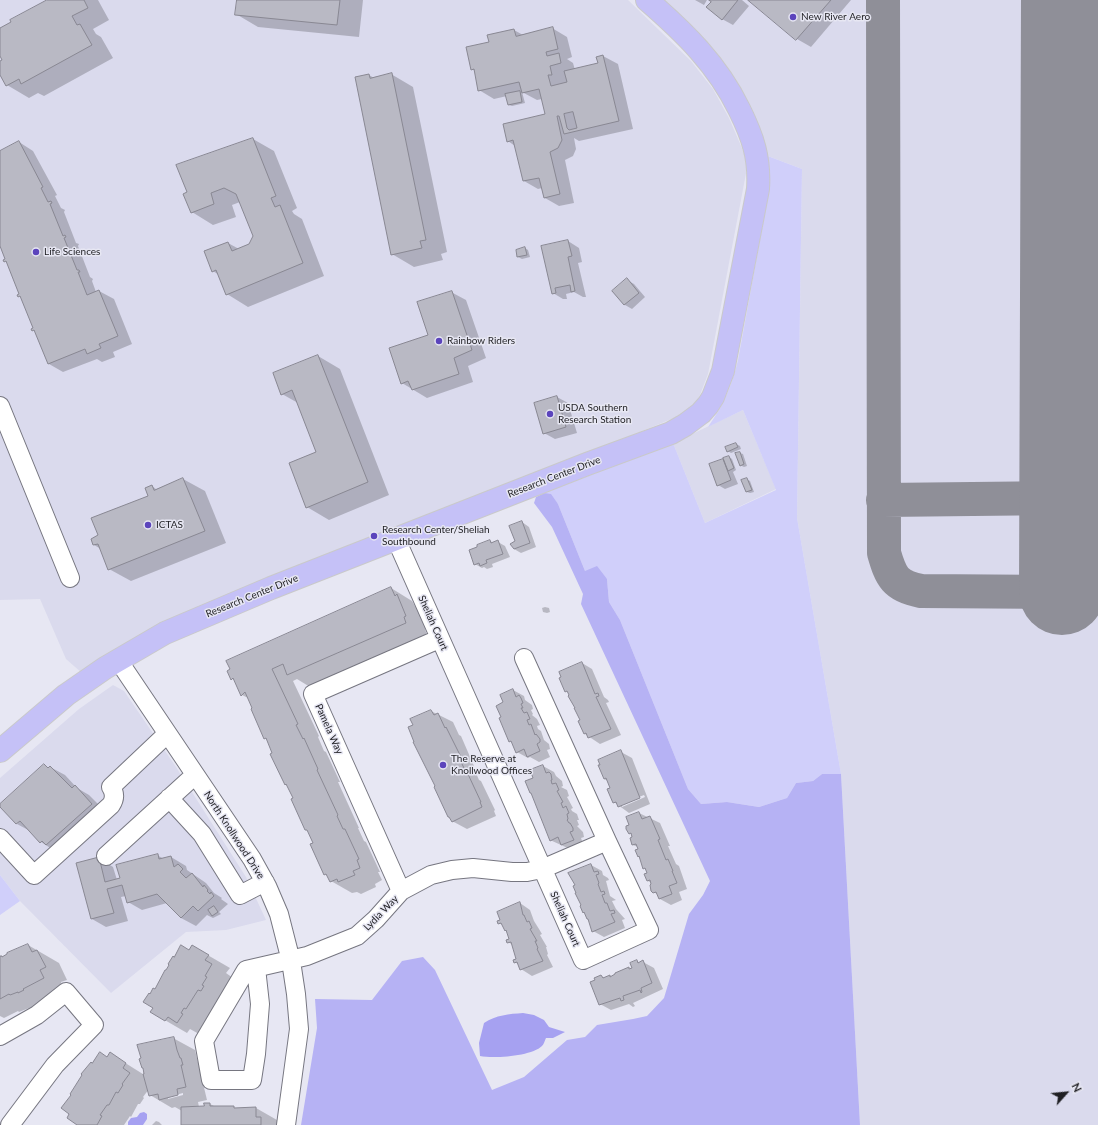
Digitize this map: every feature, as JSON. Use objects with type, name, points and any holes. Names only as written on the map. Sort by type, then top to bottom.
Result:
[{"type":"main road","name":"Research Center Drive","points":[[0,751],[66,695],[118,660],[165,633],[219,609],[396,539],[586,464],[671,433],[701,413],[713,397],[727,358],[758,188],[759,174],[757,155],[748,126],[734,98],[713,66],[685,35],[647,0]]},
{"type":"street","points":[[0,406],[70,578]]},
{"type":"street","name":"Sheliah Court","points":[[396,539],[583,960],[649,930],[524,658]]},
{"type":"street","name":"Pamela Way","points":[[402,891],[313,694],[440,639]]},
{"type":"street","name":"North Knollwood Drive","points":[[118,660],[249,854],[265,882],[279,914],[291,961],[299,1029],[286,1125]]},
{"type":"street","points":[[0,838],[34,875],[111,804],[114,794],[111,787],[167,734]]},
{"type":"street","points":[[106,856],[195,775]]},
{"type":"street","points":[[169,798],[202,834],[240,895],[265,882]]},
{"type":"street","name":"Lydia Way","points":[[256,968],[291,961],[328,949],[357,936],[376,919],[402,891],[431,875],[452,870],[473,868],[527,872],[542,869],[607,841]]},
{"type":"street","points":[[256,968],[260,1004],[256,1054],[252,1080],[212,1080],[204,1045],[205,1037],[246,970],[256,968]]},
{"type":"street","points":[[0,1036],[37,1015],[66,992],[94,1025],[55,1065],[10,1125]]},
{"type":"shaded area","points":[[0,0],[628,0],[691,61],[713,89],[729,118],[745,155],[747,168],[708,374],[698,400],[688,410],[674,418],[367,544],[82,673],[66,659],[40,599],[0,600]]},
{"type":"shaded area","points":[[656,0],[1098,0],[1098,1125],[860,1125],[841,774],[797,518],[802,169],[765,155]]},
{"type":"shaded area","points":[[765,155],[802,169],[797,518],[841,774],[822,774],[813,781],[796,783],[787,798],[759,807],[727,802],[701,804],[688,789],[620,620],[609,602],[607,579],[585,571],[558,504],[544,493],[673,443],[705,523],[776,490],[743,410],[708,427],[726,395],[738,360],[769,190],[770,173]]},
{"type":"shaded area","points":[[743,410],[776,489],[705,523],[673,443]]},
{"type":"shaded area","points":[[544,493],[551,494],[558,504],[585,571],[597,566],[607,579],[609,602],[620,620],[688,789],[701,804],[727,802],[759,807],[787,798],[796,783],[813,781],[822,774],[841,774],[860,1125],[301,1125],[317,1028],[315,999],[372,1000],[402,961],[423,957],[435,970],[492,1090],[524,1077],[567,1040],[585,1037],[597,1025],[647,1016],[664,998],[689,914],[703,895],[710,881],[581,604],[583,594],[552,527],[534,503],[536,497]]},
{"type":"shaded area","points":[[113,685],[124,691],[176,767],[246,877],[266,920],[226,930],[186,932],[111,993],[20,901],[0,875],[0,778],[79,709]]},
{"type":"shaded area","points":[[0,875],[20,901],[0,915]]},
{"type":"shaded area","points":[[523,1013],[534,1015],[544,1020],[549,1027],[565,1032],[553,1038],[546,1038],[542,1046],[530,1052],[503,1057],[480,1056],[479,1043],[484,1023],[508,1014]]},
{"type":"shaded area","points":[[144,1112],[147,1114],[147,1119],[143,1125],[128,1125],[131,1118],[137,1117],[140,1113]]},
{"type":"building","points":[[47,0],[84,0],[88,8],[72,16],[77,25],[80,24],[92,45],[21,84],[19,79],[6,86],[0,75],[0,61],[2,60],[0,56],[0,28],[11,22],[10,20]]},
{"type":"building","points":[[237,0],[340,0],[337,25],[235,15]]},
{"type":"building","points":[[709,0],[738,0],[722,20],[706,7],[711,2]]},
{"type":"building","name":"New River Aero","points":[[748,0],[831,0],[796,40]]},
{"type":"building","points":[[553,27],[558,49],[546,52],[547,56],[559,53],[561,63],[550,66],[552,75],[548,75],[551,86],[567,82],[564,71],[598,63],[596,57],[603,55],[619,121],[564,134],[559,116],[557,116],[562,140],[558,148],[550,152],[560,194],[544,198],[539,178],[523,181],[513,140],[507,142],[503,124],[545,114],[539,89],[522,93],[519,82],[478,91],[474,69],[471,70],[466,47],[489,42],[487,35],[514,29],[516,36]],"holes":[[[573,112],[577,128],[569,130],[567,128],[564,114]]]},
{"type":"building","points":[[392,73],[426,240],[420,241],[422,248],[391,255],[355,77],[369,74],[370,78]]},
{"type":"building","points":[[520,91],[522,102],[508,105],[505,94]]},
{"type":"building","points":[[253,138],[276,196],[271,198],[275,207],[280,205],[303,263],[226,295],[216,270],[212,272],[204,251],[228,242],[232,251],[249,244],[253,236],[236,194],[224,188],[211,193],[214,204],[191,213],[183,194],[187,192],[176,165]]},
{"type":"building","name":"Life Sciences","points":[[19,141],[43,187],[41,188],[48,202],[51,201],[52,203],[50,204],[63,236],[65,235],[66,237],[64,238],[77,270],[80,272],[78,272],[87,295],[99,290],[118,336],[99,344],[101,348],[87,354],[85,349],[48,364],[34,330],[32,331],[31,329],[33,328],[20,296],[18,297],[17,295],[19,294],[6,261],[4,262],[3,260],[5,259],[0,246],[0,151]]},
{"type":"building","points":[[568,240],[572,256],[568,257],[575,291],[571,292],[570,285],[555,288],[556,293],[552,294],[541,246]]},
{"type":"building","points":[[525,247],[527,255],[517,257],[516,250]]},
{"type":"building","points":[[627,278],[639,293],[624,305],[612,291]]},
{"type":"building","name":"Rainbow Riders","points":[[452,291],[472,350],[454,358],[459,374],[412,390],[408,381],[401,384],[389,348],[428,335],[417,302]]},
{"type":"building","points":[[318,355],[368,482],[306,508],[289,463],[316,452],[292,390],[281,395],[273,373]]},
{"type":"building","points":[[557,396],[566,427],[543,434],[534,403]]},
{"type":"building","points":[[736,443],[738,447],[727,452],[725,447]]},
{"type":"building","points":[[740,452],[744,464],[740,466],[735,453]]},
{"type":"building","points":[[729,456],[734,468],[728,471],[723,458]]},
{"type":"building","points":[[723,459],[731,480],[717,486],[709,464]]},
{"type":"building","name":"ICTAS","points":[[183,478],[205,531],[108,570],[98,544],[93,545],[91,539],[98,535],[91,518],[148,496],[145,488],[152,485],[154,490]]},
{"type":"building","points":[[747,478],[752,490],[746,492],[741,480]]},
{"type":"building","points":[[522,521],[530,543],[514,549],[510,544],[515,541],[509,526]]},
{"type":"building","points":[[490,540],[491,543],[498,540],[503,554],[486,560],[487,563],[480,566],[479,563],[474,565],[469,550]]},
{"type":"building","points":[[391,587],[395,596],[397,594],[406,616],[404,617],[406,623],[287,675],[283,664],[272,669],[298,724],[296,725],[303,739],[304,738],[318,769],[317,770],[338,815],[337,816],[343,829],[345,829],[359,859],[357,860],[360,868],[353,871],[355,875],[338,882],[337,879],[330,882],[326,874],[324,875],[310,844],[313,843],[307,830],[305,830],[291,799],[293,798],[270,754],[272,753],[266,738],[264,739],[245,692],[241,696],[233,678],[231,680],[227,671],[230,669],[226,661]]},
{"type":"building","points":[[582,662],[595,694],[598,693],[599,696],[596,697],[611,729],[588,738],[586,733],[584,734],[578,721],[580,720],[575,708],[568,696],[567,691],[565,692],[559,678],[561,677],[559,672]]},
{"type":"building","points":[[513,689],[516,697],[519,695],[521,698],[523,708],[521,708],[524,713],[527,712],[530,719],[527,720],[529,725],[531,724],[535,735],[536,734],[540,739],[540,742],[537,744],[540,751],[527,757],[524,749],[516,753],[511,741],[509,742],[499,718],[501,717],[496,706],[503,702],[500,695]]},
{"type":"building","name":"The Reserve at Knollwood Offices","points":[[431,710],[434,715],[438,713],[445,728],[446,727],[461,757],[459,758],[467,772],[482,807],[452,822],[448,817],[434,787],[435,786],[413,742],[408,727],[413,725],[410,719]]},
{"type":"building","points":[[621,750],[640,798],[618,807],[616,802],[613,803],[607,789],[610,788],[598,765],[600,765],[598,760]]},
{"type":"building","points":[[44,764],[48,768],[50,766],[72,788],[75,785],[92,804],[46,845],[42,841],[40,843],[20,821],[16,824],[0,807],[0,804]]},
{"type":"building","points":[[543,765],[546,773],[549,772],[551,774],[552,784],[556,783],[559,790],[557,791],[563,802],[561,803],[563,808],[566,806],[569,813],[567,814],[567,820],[573,828],[573,831],[570,832],[574,840],[561,845],[558,837],[550,841],[525,781],[533,778],[530,770]]},
{"type":"building","points":[[639,812],[642,819],[650,816],[660,839],[658,840],[666,860],[668,859],[677,883],[669,886],[672,894],[659,899],[656,892],[653,893],[651,891],[650,880],[647,881],[644,874],[647,873],[645,868],[643,869],[639,856],[638,857],[635,850],[638,849],[636,844],[632,845],[630,838],[632,837],[631,833],[629,834],[626,829],[626,826],[629,825],[626,817]]},
{"type":"building","points":[[158,854],[159,859],[171,856],[174,867],[178,864],[183,869],[180,872],[186,878],[192,873],[203,887],[204,885],[208,890],[207,891],[210,894],[211,892],[214,896],[198,911],[193,906],[181,918],[157,894],[127,903],[122,885],[107,889],[114,913],[91,919],[76,863],[99,857],[105,882],[120,878],[116,865]]},
{"type":"building","points":[[591,864],[594,872],[598,871],[599,874],[596,875],[601,892],[604,891],[605,894],[602,895],[605,903],[607,903],[610,911],[614,910],[615,913],[611,914],[615,922],[592,932],[588,919],[584,912],[583,913],[575,893],[573,886],[575,885],[568,873]]},
{"type":"building","points":[[520,902],[523,915],[527,922],[529,921],[532,928],[530,929],[537,941],[535,941],[538,948],[537,949],[543,961],[520,970],[517,962],[514,963],[513,960],[516,959],[511,942],[507,943],[506,940],[509,939],[506,930],[505,931],[501,923],[498,924],[497,921],[500,920],[497,912]]},
{"type":"building","points":[[214,906],[218,912],[212,916],[208,910]]},
{"type":"building","points":[[28,944],[32,952],[37,950],[46,967],[40,970],[44,978],[18,993],[9,994],[0,999],[0,956],[2,957],[7,953]]},
{"type":"building","points":[[181,945],[189,950],[192,945],[209,955],[205,960],[212,964],[205,976],[207,977],[202,985],[204,986],[201,991],[198,990],[186,1009],[184,1008],[181,1013],[183,1014],[177,1023],[168,1017],[165,1021],[150,1012],[153,1008],[143,1002],[153,988],[155,989],[169,965],[168,964]]},
{"type":"building","points":[[637,960],[638,963],[643,960],[652,983],[641,988],[641,993],[640,990],[623,996],[624,1000],[621,1001],[620,998],[599,1005],[590,982],[595,980],[594,978],[601,975],[603,978],[610,975],[610,977],[615,973],[629,967],[629,969],[632,968],[630,963]]},
{"type":"building","points":[[174,1037],[183,1065],[181,1065],[186,1087],[177,1089],[178,1095],[159,1100],[158,1094],[149,1096],[143,1074],[143,1068],[139,1059],[141,1058],[137,1045]]},
{"type":"building","points":[[100,1052],[107,1057],[110,1052],[126,1063],[123,1068],[130,1073],[122,1084],[123,1085],[118,1093],[116,1092],[109,1105],[107,1105],[100,1115],[102,1116],[97,1125],[77,1125],[67,1118],[69,1114],[61,1108],[71,1095],[70,1094],[82,1075],[81,1074]]},
{"type":"building","points":[[204,1103],[210,1103],[210,1106],[234,1106],[234,1108],[256,1107],[256,1117],[261,1117],[261,1125],[181,1125],[181,1107],[204,1106]]},
{"type":"taxiway","points":[[883,0],[884,553],[889,568],[895,579],[905,586],[921,591],[1062,592]]},
{"type":"taxiway","points":[[883,500],[1062,498]]},
{"type":"runway","points":[[1062,592],[1064,0]]},
{"type":"place","name":"New River Aero","points":[[793,17]]},
{"type":"place","name":"Life Sciences","points":[[36,252]]},
{"type":"place","name":"Rainbow Riders","points":[[439,341]]},
{"type":"place","name":"USDA Southern Research Station","points":[[550,414]]},
{"type":"place","name":"ICTAS","points":[[148,525]]},
{"type":"place","name":"Research Center/Sheliah Southbound","points":[[374,536]]},
{"type":"place","name":"The Reserve at Knollwood Offices","points":[[443,765]]}]
